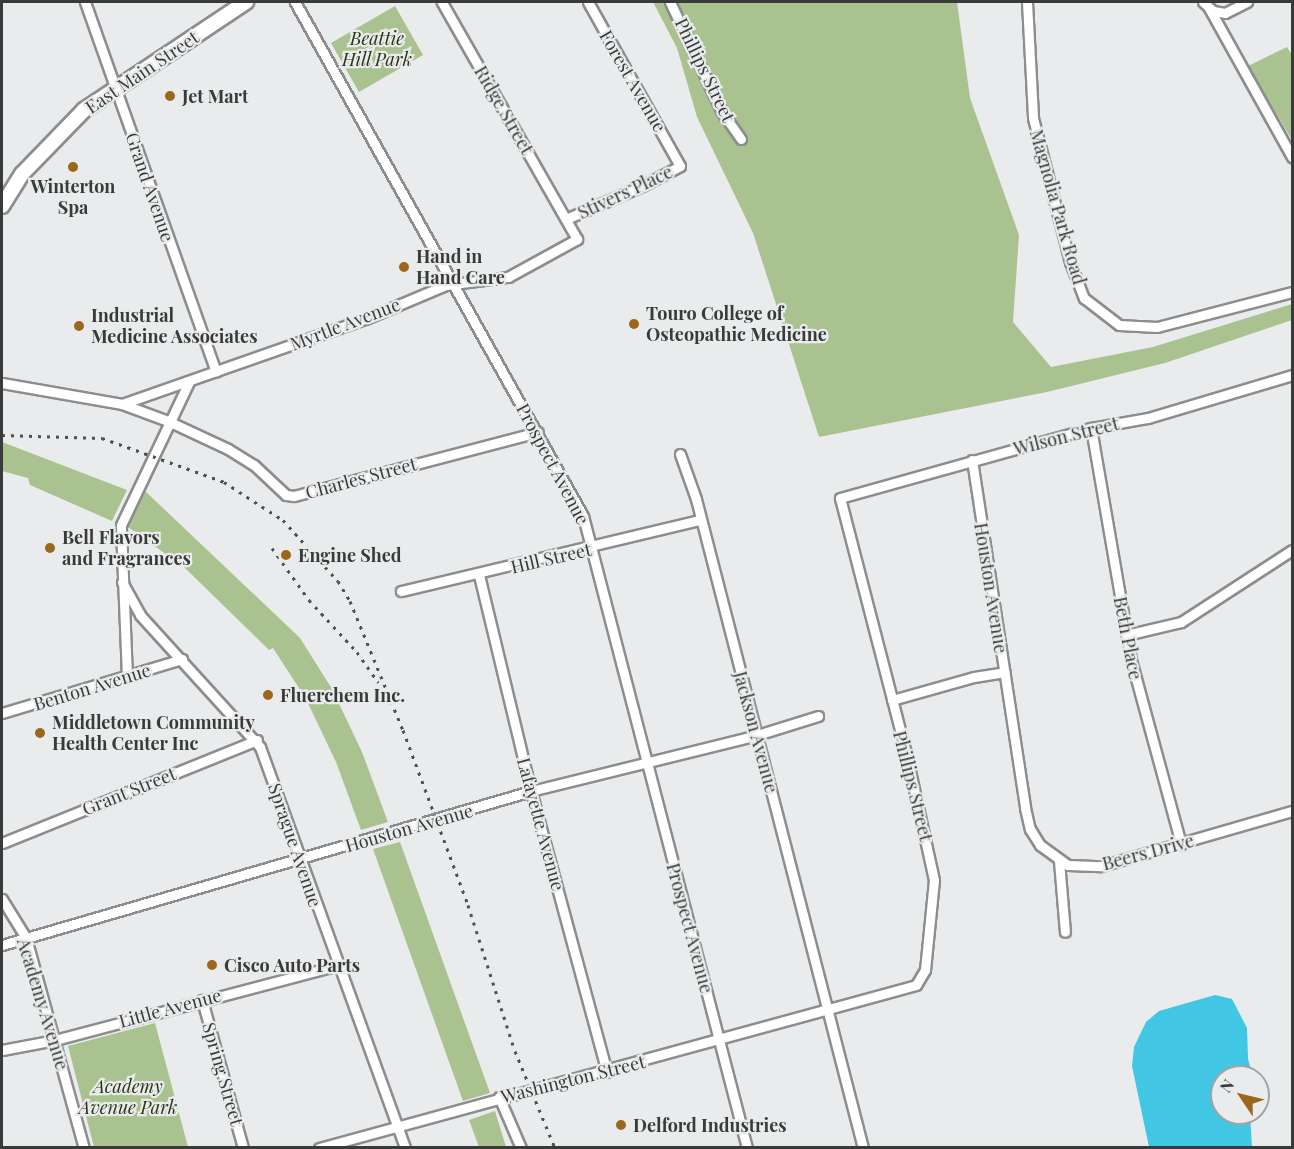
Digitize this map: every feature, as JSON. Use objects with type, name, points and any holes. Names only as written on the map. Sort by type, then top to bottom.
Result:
[{"type":"main road","name":"East Main Street","points":[[2,206],[22,174],[66,126],[115,87],[246,2]]},
{"type":"street","name":"Grand Avenue","points":[[85,2],[216,371]]},
{"type":"street","name":"Prospect Avenue","points":[[296,2],[584,516],[594,548],[646,764],[747,1148]]},
{"type":"street","name":"Ridge Street","points":[[442,2],[566,219]]},
{"type":"street","name":"Forest Avenue","points":[[588,2],[678,161]]},
{"type":"street","name":"Phillips Street","points":[[670,2],[722,112],[741,139]]},
{"type":"street","name":"Magnolia Park Road","points":[[1026,2],[1034,118],[1067,251],[1084,298],[1119,325],[1157,327],[1293,291]]},
{"type":"street","points":[[1206,5],[1230,12],[1247,2]]},
{"type":"street","points":[[1206,5],[1293,157]]},
{"type":"street","name":"Stivers Place","points":[[566,219],[678,169],[678,161]]},
{"type":"street","name":"Myrtle Avenue","points":[[122,404],[189,382],[456,284],[508,278],[577,239],[566,219]]},
{"type":"street","name":"Wilson Street","points":[[840,498],[1091,428],[1148,418],[1293,375]]},
{"type":"street","points":[[127,677],[121,525],[168,421],[189,382]]},
{"type":"street","points":[[2,383],[122,404],[168,421]]},
{"type":"street","name":"Charles Street","points":[[168,421],[228,449],[254,465],[286,495],[294,496],[538,432]]},
{"type":"street","name":"Beth Place","points":[[1091,428],[1126,635],[1180,844]]},
{"type":"street","name":"Jackson Avenue","points":[[680,454],[758,735],[863,1148]]},
{"type":"street","name":"Houston Avenue","points":[[892,700],[974,676],[1005,672],[972,460]]},
{"type":"street","name":"Phillips Street","points":[[827,1012],[910,988],[920,982],[925,970],[934,880],[892,700],[840,498]]},
{"type":"street","name":"Hill Street","points":[[401,591],[594,548],[700,520]]},
{"type":"street","points":[[1126,635],[1181,622],[1293,550]]},
{"type":"street","name":"Lafayette Avenue","points":[[479,575],[531,791],[607,1072]]},
{"type":"street","name":"Sprague Avenue","points":[[122,582],[140,615],[257,740],[405,1148]]},
{"type":"street","name":"Benton Avenue","points":[[2,713],[182,659]]},
{"type":"street","points":[[1005,672],[1028,822],[1040,845],[1059,861],[1065,932]]},
{"type":"street","name":"Houston Avenue","points":[[2,945],[531,791],[758,735],[818,716]]},
{"type":"street","name":"Grant Street","points":[[2,843],[257,740]]},
{"type":"street","name":"Beers Drive","points":[[1059,861],[1081,867],[1101,866],[1293,811]]},
{"type":"street","name":"Academy Avenue","points":[[2,899],[26,938],[84,1148]]},
{"type":"street","name":"Little Avenue","points":[[2,1050],[54,1040],[339,965]]},
{"type":"street","name":"Spring Street","points":[[202,1000],[243,1148]]},
{"type":"street","name":"Washington Street","points":[[319,1148],[499,1096],[607,1072],[827,1012]]},
{"type":"street","points":[[499,1096],[520,1148]]},
{"type":"green space","points":[[653,2],[957,2],[970,98],[1019,235],[1013,322],[1051,367],[1153,347],[1292,304],[1292,320],[1165,363],[1047,392],[819,437],[753,233],[697,117],[677,48]]},
{"type":"green space","name":"Beattie Hill Park","points":[[395,6],[423,55],[359,92],[331,43]]},
{"type":"green space","points":[[1287,47],[1292,55],[1292,140],[1248,66]]},
{"type":"green space","points":[[2,442],[127,490],[112,521],[30,485],[28,478],[2,471]]},
{"type":"green space","points":[[145,491],[300,638],[332,689],[362,752],[388,822],[361,830],[336,762],[306,699],[273,648],[269,650],[185,568],[128,527]]},
{"type":"green space","points":[[400,842],[490,1093],[463,1101],[373,849]]},
{"type":"green space","name":"Academy Avenue Park","points":[[155,1023],[188,1147],[94,1147],[68,1046]]},
{"type":"green space","points":[[495,1111],[506,1147],[479,1147],[469,1120]]},
{"type":"water","points":[[1215,995],[1232,999],[1247,1028],[1250,1065],[1210,1065],[1210,1125],[1251,1125],[1252,1147],[1149,1147],[1132,1066],[1134,1047],[1146,1022],[1159,1011]]},
{"type":"railway","points":[[2,435],[102,438],[224,482],[283,520],[338,581],[350,601],[403,730],[468,905],[515,1051],[555,1148]]},
{"type":"railway","points":[[272,548],[309,600],[357,652],[378,682]]},
{"type":"place","name":"Jet Mart","points":[[170,96]]},
{"type":"place","name":"Winterton Spa","points":[[73,167]]},
{"type":"place","name":"Hand in Hand Care","points":[[404,267]]},
{"type":"place","name":"Touro College of Osteopathic Medicine","points":[[634,324]]},
{"type":"place","name":"Industrial Medicine Associates","points":[[79,326]]},
{"type":"place","name":"Bell Flavors and Fragrances","points":[[50,548]]},
{"type":"place","name":"Engine Shed","points":[[286,555]]},
{"type":"place","name":"Fluerchem Inc.","points":[[268,695]]},
{"type":"place","name":"Middletown Community Health Center Inc","points":[[40,733]]},
{"type":"place","name":"Cisco Auto Parts","points":[[212,965]]},
{"type":"place","name":"Delford Industries","points":[[621,1125]]}]
